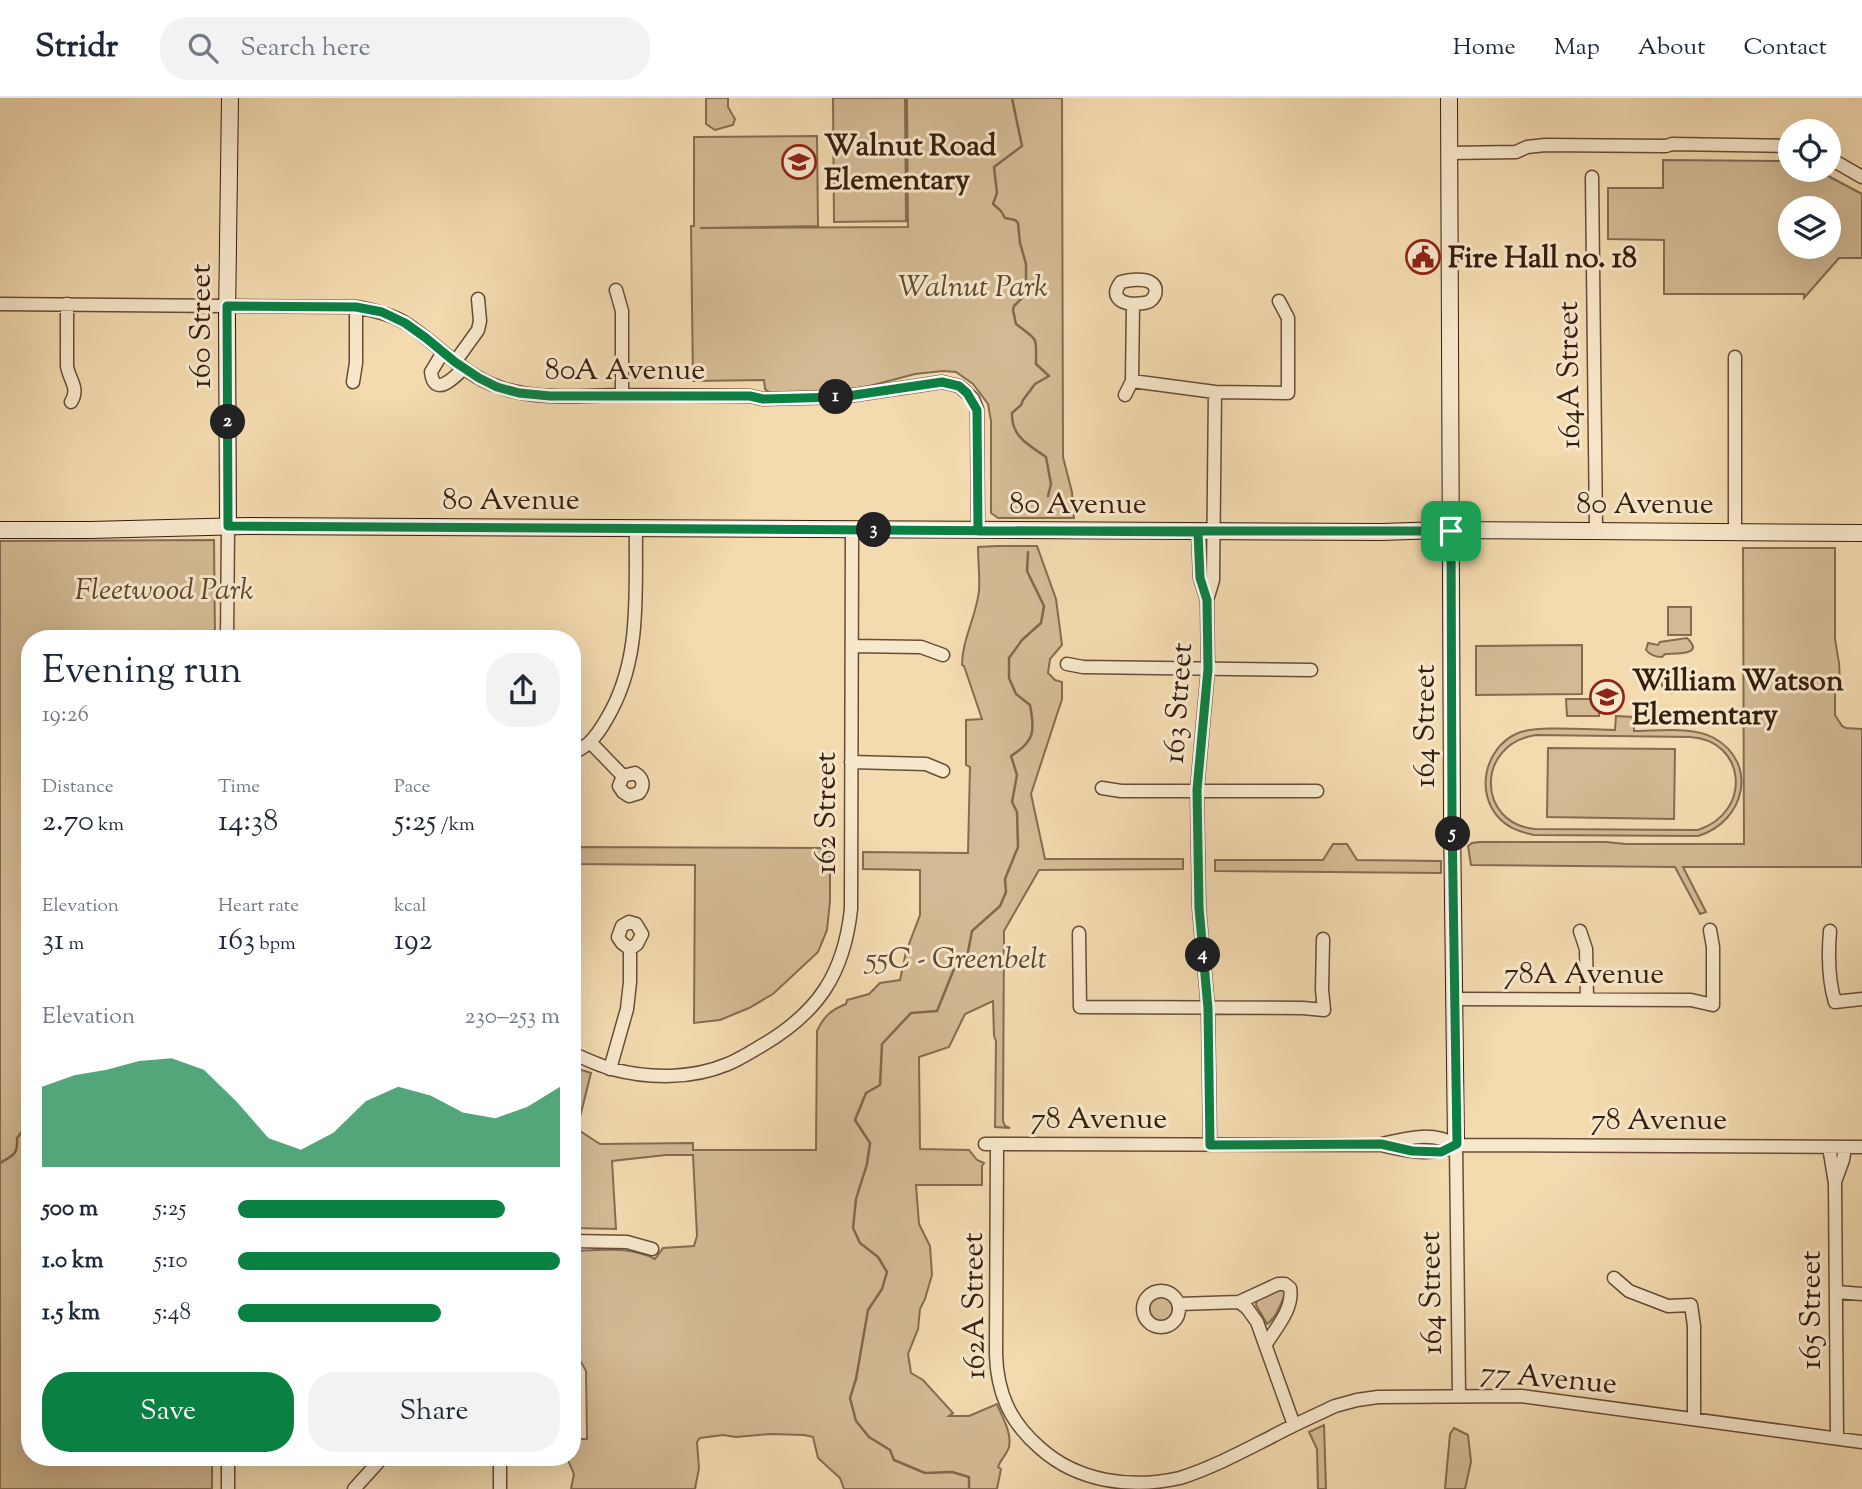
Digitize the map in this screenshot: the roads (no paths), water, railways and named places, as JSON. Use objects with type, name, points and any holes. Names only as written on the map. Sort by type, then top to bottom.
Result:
[{"type":"street","name":"160 Street","points":[[228,630],[227,306],[230,98]]},
{"type":"street","name":"164 Street","points":[[1449,98],[1459,1395]]},
{"type":"street","points":[[1449,153],[1516,152],[1530,146],[1545,145],[1778,146]]},
{"type":"street","points":[[1841,165],[1862,177]]},
{"type":"street","name":"164A Street","points":[[1591,177],[1596,531]]},
{"type":"street","points":[[616,289],[622,311],[622,395]]},
{"type":"street","points":[[443,352],[431,372],[436,383],[443,385],[447,384],[478,330],[478,299]]},
{"type":"street","points":[[1132,381],[1215,392],[1288,393],[1287,318],[1279,301]]},
{"type":"street","name":"80A Avenue","points":[[0,304],[356,307],[394,317],[426,338],[459,365],[497,387],[519,393],[550,396],[750,396],[763,399],[841,397],[915,385],[951,383],[967,393],[975,404],[979,419],[978,531]]},
{"type":"street","points":[[67,304],[66,366],[75,388],[75,396],[71,402]]},
{"type":"street","points":[[1125,395],[1132,381],[1133,304]]},
{"type":"street","points":[[353,382],[356,363],[356,307]]},
{"type":"street","points":[[1735,357],[1735,532]]},
{"type":"street","name":"163 Street","points":[[1210,1145],[1208,1008],[1199,908],[1197,790],[1208,669],[1207,600],[1213,580],[1206,532],[1215,392]]},
{"type":"street","name":"80 Avenue","points":[[0,530],[228,526],[1862,533]]},
{"type":"street","points":[[581,748],[590,742],[617,701],[629,666],[634,626],[636,528]]},
{"type":"street","name":"162 Street","points":[[610,1069],[651,1075],[689,1074],[729,1064],[789,1028],[812,1008],[833,977],[846,940],[851,909],[852,530]]},
{"type":"street","points":[[852,646],[921,647],[943,655]]},
{"type":"street","points":[[1067,664],[1083,667],[1311,670]]},
{"type":"street","points":[[590,742],[623,776]]},
{"type":"street","points":[[851,762],[926,764],[943,771]]},
{"type":"street","points":[[1102,788],[1121,791],[1317,791]]},
{"type":"street","name":"78A Avenue","points":[[1455,999],[1691,1000],[1713,1004],[1713,947],[1710,930]]},
{"type":"street","points":[[1580,931],[1586,949],[1587,999]]},
{"type":"street","points":[[1830,931],[1830,986],[1835,1002],[1862,999]]},
{"type":"street","points":[[1079,933],[1080,1007],[1324,1010],[1323,939]]},
{"type":"street","points":[[581,1057],[610,1069],[627,1009],[630,948]]},
{"type":"street","name":"78 Avenue","points":[[991,1144],[1381,1144],[1427,1152],[1441,1152],[1457,1144],[1862,1147]]},
{"type":"street","name":"162A Street","points":[[991,1144],[997,1374],[1003,1395],[1016,1422],[1044,1452]]},
{"type":"street","name":"165 Street","points":[[1829,1147],[1835,1182],[1837,1438]]},
{"type":"street","name":"165 Street","points":[[1835,1182],[1845,1147]]},
{"type":"street","points":[[581,1241],[618,1241],[652,1250]]},
{"type":"street","points":[[1614,1278],[1629,1291],[1668,1306],[1691,1306],[1694,1326],[1694,1419]]},
{"type":"street","points":[[1179,1304],[1239,1302],[1278,1284],[1284,1284],[1290,1288],[1292,1295],[1288,1308],[1266,1344]]},
{"type":"street","points":[[1837,1292],[1862,1294]]},
{"type":"street","points":[[1239,1302],[1253,1316],[1266,1344],[1294,1424]]},
{"type":"street","name":"77 Avenue","points":[[1044,1452],[1063,1466],[1085,1476],[1143,1484],[1197,1472],[1294,1424],[1357,1399],[1459,1395],[1529,1397],[1862,1442]]},
{"type":"street","points":[[228,1466],[228,1489]]},
{"type":"street","points":[[354,1489],[375,1466]]},
{"type":"street","points":[[500,1466],[500,1489]]},
{"type":"waterway","points":[[1012,98],[1022,146],[994,167],[997,193],[993,204],[1005,218],[1018,223],[1026,264],[1026,294],[1013,310],[1016,324],[1035,340],[1036,364],[1049,376],[1035,384],[1012,413],[1012,421],[1022,440],[1046,457],[1051,484],[1048,496]]},
{"type":"waterway","points":[[969,1489],[969,1477],[952,1472],[925,1473],[894,1460],[890,1450],[869,1437],[856,1421],[850,1398],[868,1310],[882,1289],[887,1272],[878,1257],[860,1243],[853,1228],[856,1199],[867,1164],[870,1143],[855,1120],[866,1093],[880,1085],[882,1044],[911,1013],[937,1011],[954,969],[968,952],[972,931],[1000,906],[1006,892],[1005,879],[1018,847],[1017,812],[1012,802],[1017,775],[1011,756],[1025,745],[1033,729],[1030,705],[1016,694],[1009,678],[1009,658],[1022,640],[1041,623],[1044,606],[1027,571],[1028,552]]},
{"type":"waterway","points":[[0,1163],[16,1151],[17,1138],[21,1132]]},
{"type":"place","name":"Walnut Road Elementary","points":[[799,162]]},
{"type":"place","name":"Fire Hall no. 18","points":[[1423,257]]},
{"type":"place","name":"William Watson Elementary","points":[[1607,697]]},
{"type":"park label","name":"Walnut Park","points":[[973,286]]},
{"type":"park label","name":"Fleetwood Park","points":[[164,589]]},
{"type":"park label","name":"55C - Greenbelt","points":[[956,958]]}]
